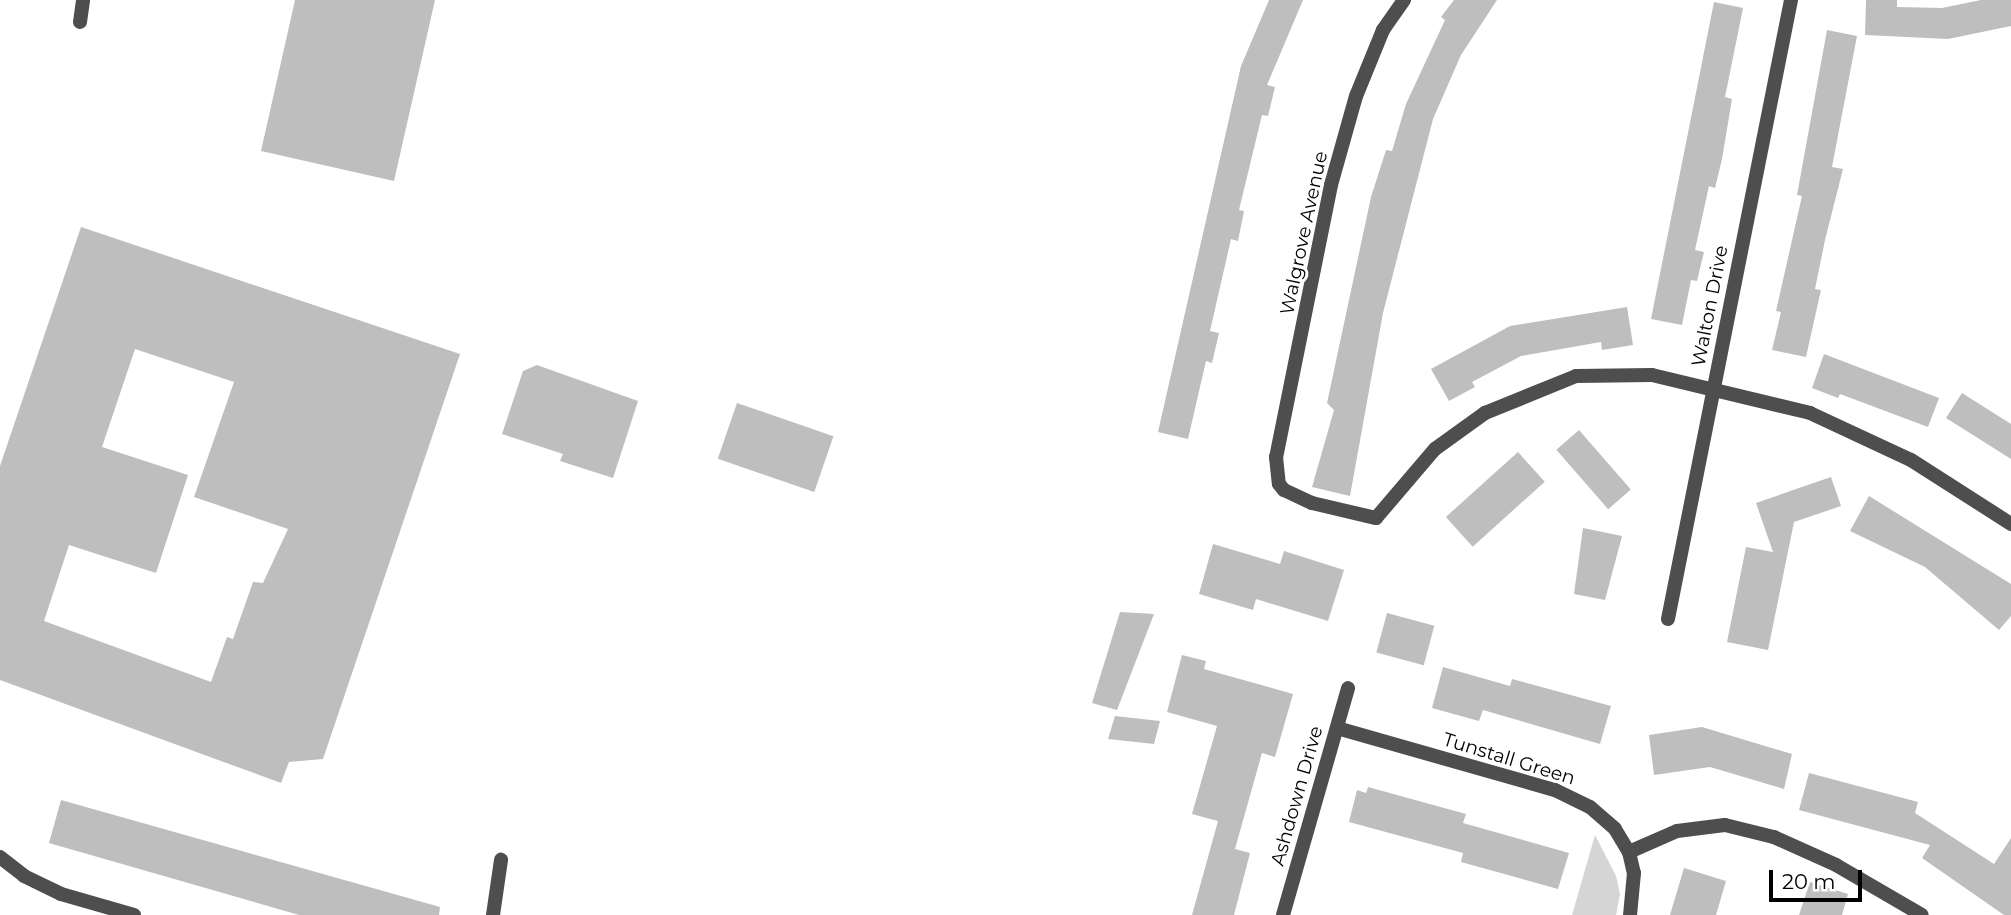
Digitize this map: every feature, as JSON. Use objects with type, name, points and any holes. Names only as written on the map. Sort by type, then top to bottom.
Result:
[{"type":"street","points":[[80,22],[83,0]]},
{"type":"street","name":"Walgrove Avenue","points":[[1404,0],[1383,30],[1356,96],[1331,185],[1276,457],[1279,484],[1291,496],[1377,518],[1436,449],[1458,430],[1545,385],[1613,373],[1713,387]]},
{"type":"street","name":"Walton Drive","points":[[1668,619],[1791,0]]},
{"type":"street","points":[[1713,387],[1823,419],[1911,460],[2011,524]]},
{"type":"street","name":"Ashdown Drive","points":[[1283,915],[1348,688]]},
{"type":"street","name":"Tunstall Green","points":[[1337,728],[1572,797],[1603,816],[1629,852],[1634,873],[1630,915]]},
{"type":"street","points":[[1629,852],[1676,831],[1724,825],[1774,837],[1836,865],[1903,910],[1922,915]]},
{"type":"street","points":[[0,857],[24,876],[61,894],[134,915]]},
{"type":"street","points":[[493,915],[501,860]]},
{"type":"shaded area","points":[[1595,835],[1616,876],[1620,894],[1616,915],[1572,915]]},
{"type":"building","points":[[295,0],[435,0],[394,181],[261,151]]},
{"type":"building","points":[[1269,0],[1303,0],[1267,85],[1275,87],[1268,116],[1262,115],[1239,210],[1244,211],[1238,241],[1231,239],[1210,331],[1219,333],[1212,363],[1206,361],[1188,439],[1158,432],[1241,66]]},
{"type":"building","points":[[1454,0],[1497,0],[1461,55],[1433,119],[1383,313],[1350,496],[1312,487],[1334,410],[1327,403],[1371,197],[1386,150],[1392,151],[1406,104],[1445,20],[1441,17]]},
{"type":"building","points":[[1866,0],[1897,0],[1897,7],[1942,8],[1981,0],[2011,0],[2011,26],[1948,39],[1865,35]]},
{"type":"building","points":[[1714,2],[1743,8],[1725,97],[1732,99],[1722,159],[1715,188],[1709,186],[1695,250],[1704,252],[1697,281],[1691,280],[1682,325],[1651,319]]},
{"type":"building","points":[[1827,30],[1857,36],[1832,167],[1843,169],[1815,289],[1821,290],[1806,357],[1772,350],[1781,312],[1776,311],[1802,196],[1797,195]]},
{"type":"building","points":[[81,227],[460,354],[323,759],[289,762],[281,783],[0,680],[0,466]],"holes":[[[135,349],[234,382],[194,497],[288,529],[263,583],[253,582],[233,639],[227,637],[211,682],[44,621],[69,545],[156,573],[188,475],[102,447]]]},
{"type":"building","points":[[1627,307],[1633,345],[1602,350],[1601,342],[1521,356],[1472,382],[1475,387],[1449,401],[1431,369],[1510,326]]},
{"type":"building","points":[[1824,354],[1939,398],[1928,427],[1840,394],[1838,398],[1812,388]]},
{"type":"building","points":[[537,365],[638,401],[613,478],[560,461],[563,454],[502,434],[523,371]]},
{"type":"building","points":[[1962,393],[2011,424],[2011,459],[1946,418]]},
{"type":"building","points":[[737,403],[833,436],[814,492],[718,459]]},
{"type":"building","points":[[1579,430],[1631,490],[1608,509],[1556,450]]},
{"type":"building","points":[[1518,452],[1545,482],[1473,547],[1446,517]]},
{"type":"building","points":[[1831,477],[1841,506],[1794,522],[1768,650],[1727,642],[1746,547],[1773,552],[1756,503]]},
{"type":"building","points":[[1869,496],[2011,584],[2011,616],[1999,630],[1925,567],[1850,531]]},
{"type":"building","points":[[1583,528],[1622,536],[1605,600],[1574,594]]},
{"type":"building","points":[[1213,544],[1280,564],[1284,551],[1344,570],[1328,621],[1256,599],[1253,610],[1199,594]]},
{"type":"building","points":[[1120,612],[1154,614],[1117,710],[1092,703]]},
{"type":"building","points":[[1387,613],[1434,626],[1424,665],[1376,653]]},
{"type":"building","points":[[1182,655],[1206,661],[1204,669],[1293,694],[1275,757],[1262,753],[1235,849],[1250,853],[1234,915],[1192,915],[1218,821],[1192,814],[1217,726],[1167,712]]},
{"type":"building","points":[[1443,667],[1510,686],[1512,679],[1611,706],[1600,744],[1483,710],[1479,721],[1432,708]]},
{"type":"building","points":[[1115,716],[1160,721],[1154,744],[1108,739]]},
{"type":"building","points":[[1702,727],[1792,754],[1784,789],[1710,767],[1654,775],[1649,735]]},
{"type":"building","points":[[1809,773],[1918,802],[1915,813],[1994,864],[2011,838],[2011,915],[2004,915],[1922,858],[1930,845],[1799,810]]},
{"type":"building","points":[[1368,787],[1466,814],[1463,823],[1569,853],[1558,889],[1461,862],[1463,853],[1349,822],[1357,790],[1366,793]]},
{"type":"building","points":[[61,800],[440,907],[439,915],[299,915],[49,843]]},
{"type":"building","points":[[1684,868],[1726,881],[1716,915],[1670,915]]},
{"type":"building","points":[[1810,882],[1848,894],[1842,915],[1799,915]]}]
